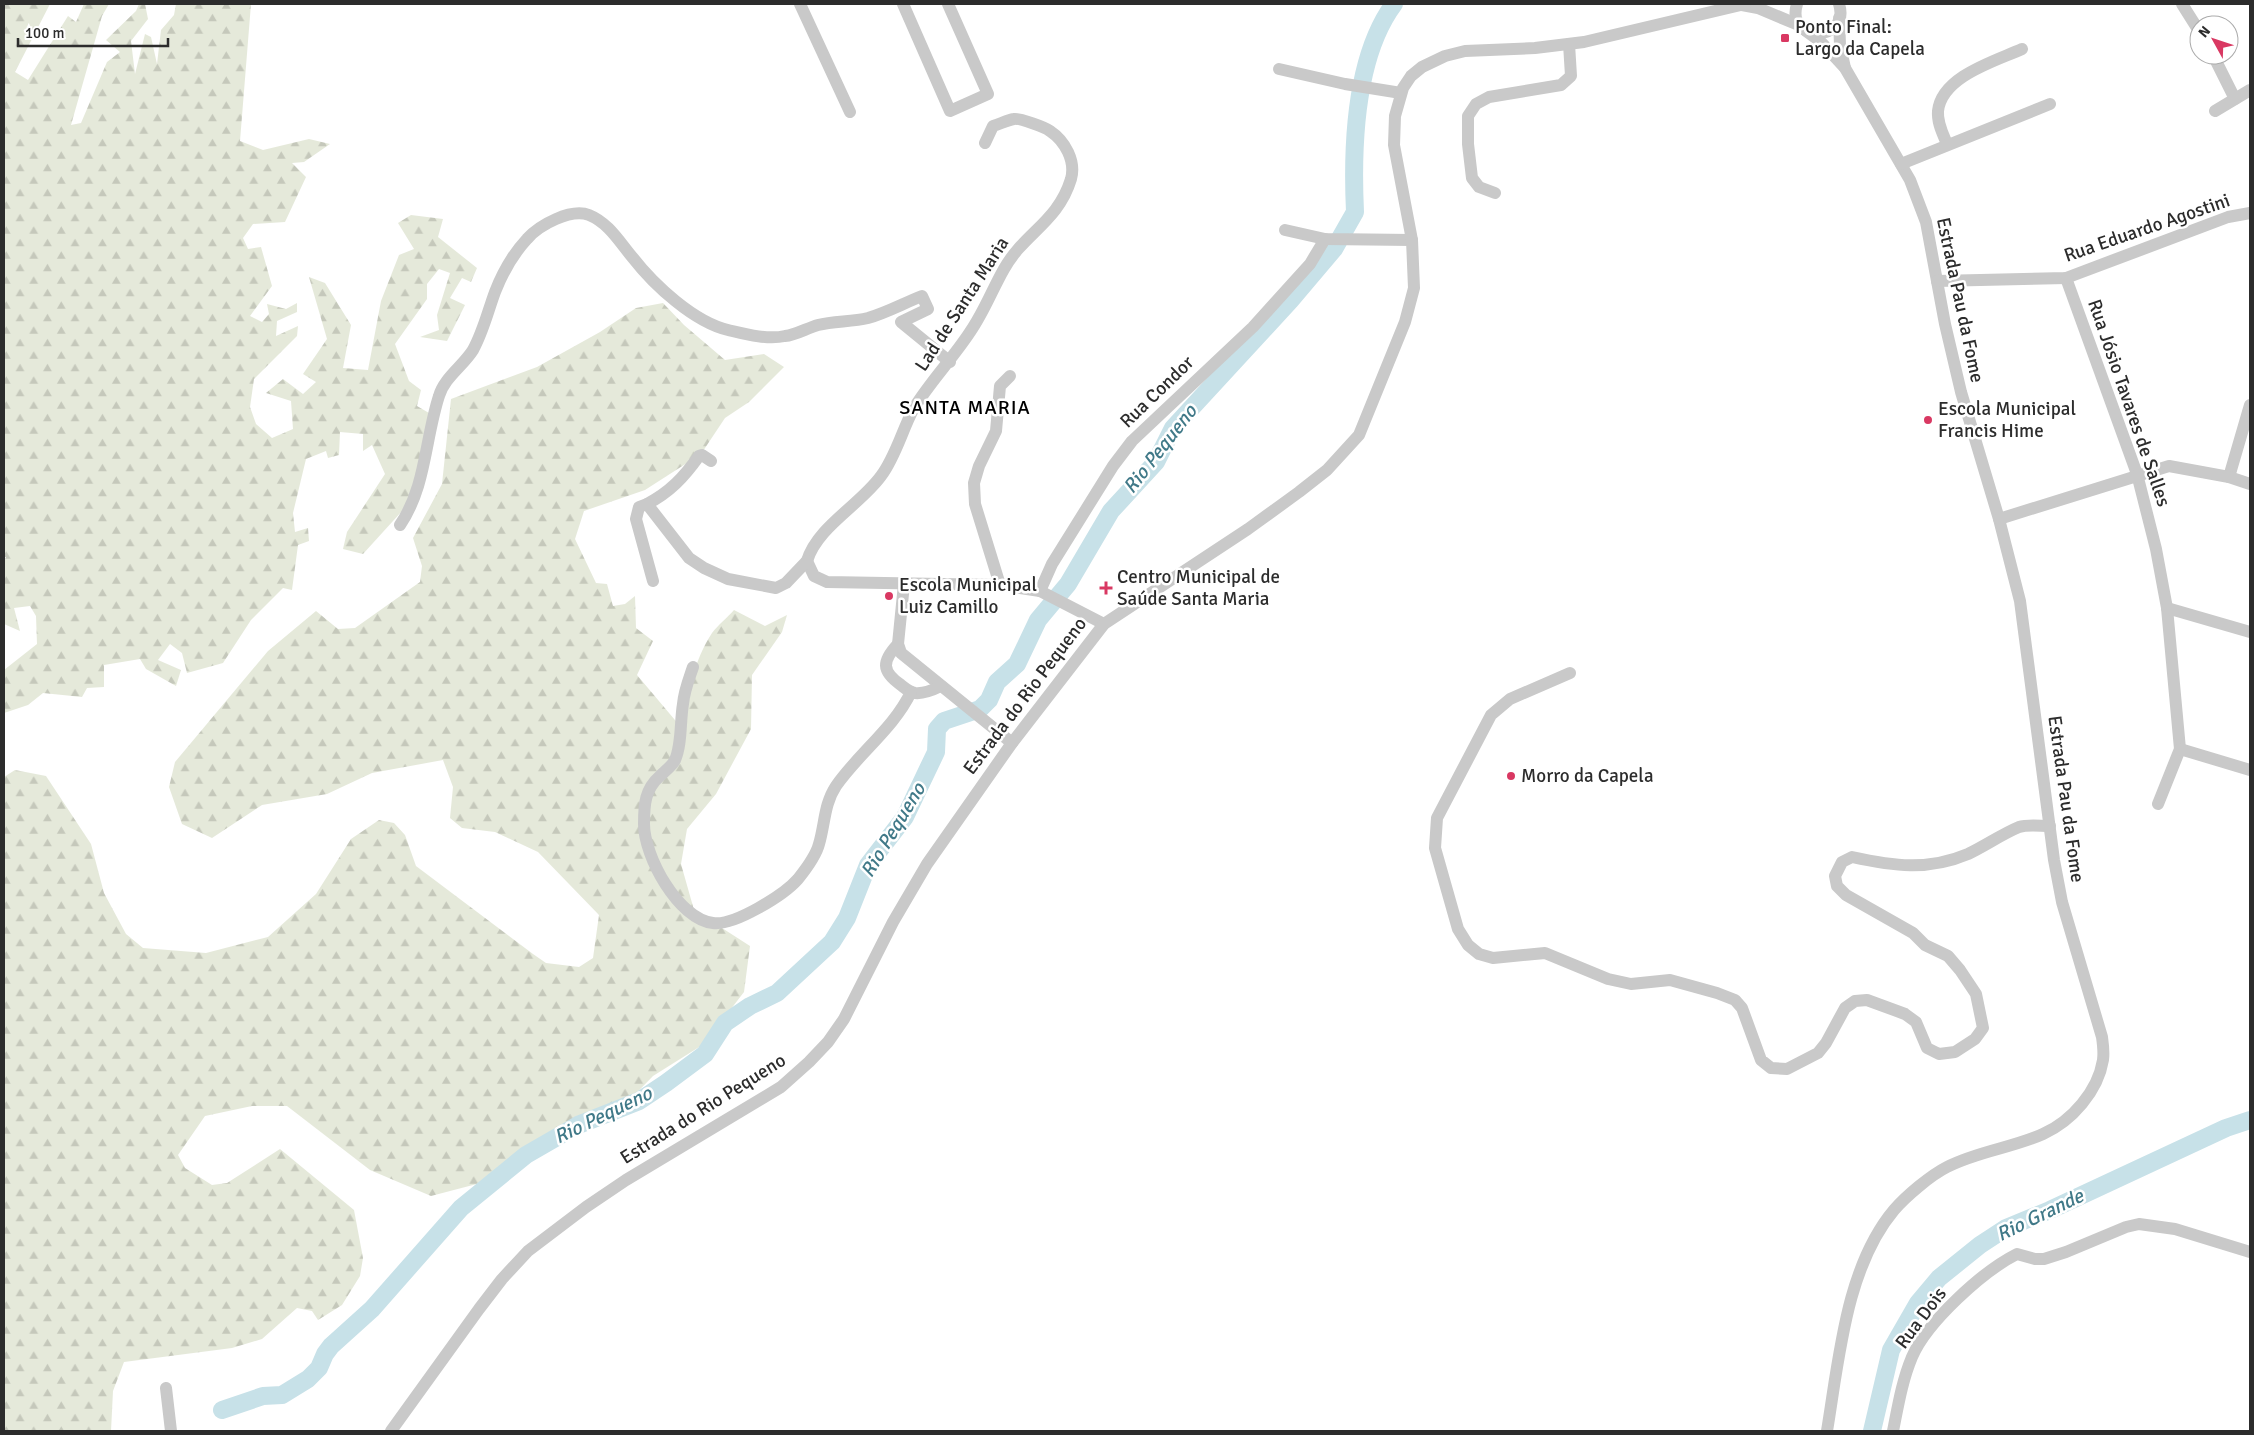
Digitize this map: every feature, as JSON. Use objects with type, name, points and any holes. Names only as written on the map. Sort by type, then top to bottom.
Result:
[{"type":"street","points":[[800,4],[850,112]]},
{"type":"street","points":[[903,4],[950,111],[988,94],[948,4]]},
{"type":"street","name":"Estrada do Rio Pequeno","points":[[392,1431],[479,1309],[502,1279],[528,1251],[586,1207],[626,1180],[781,1087],[828,1042],[844,1019],[893,922],[927,864],[1012,743],[1104,624],[1248,529],[1327,470],[1359,434],[1405,322],[1414,288],[1412,240],[1394,145],[1395,116],[1402,93],[1412,76],[1422,67],[1446,56],[1465,51],[1535,48],[1569,44],[1744,4],[1804,28]]},
{"type":"street","points":[[2182,4],[2189,15]]},
{"type":"street","points":[[1795,6],[1804,28],[1812,33],[1826,32],[1836,24],[1841,9]]},
{"type":"street","name":"Estrada Pau da Fome","points":[[1841,9],[1840,45],[1845,68]]},
{"type":"street","name":"Estrada Pau da Fome","points":[[1804,28],[1821,42],[1845,68],[1910,180],[1926,222],[1961,392],[1999,519],[2020,601],[2062,902],[2102,1037],[2103,1059],[2098,1079],[2085,1100],[2064,1121],[2044,1134],[1972,1156],[1946,1168],[1895,1208],[1878,1232],[1865,1258],[1850,1298],[1827,1431]]},
{"type":"street","points":[[1495,193],[1479,187],[1472,178],[1468,144],[1468,116],[1476,104],[1489,97],[1561,85],[1571,76],[1569,44]]},
{"type":"street","points":[[1948,144],[1939,125],[1938,110],[1945,94],[1956,81],[1978,68],[2022,49]]},
{"type":"street","points":[[2218,65],[2235,98]]},
{"type":"street","points":[[1280,69],[1345,84],[1402,93]]},
{"type":"street","points":[[2215,111],[2250,90]]},
{"type":"street","points":[[1901,164],[2050,104]]},
{"type":"street","name":"Lad de Santa Maria","points":[[647,504],[689,558],[704,568],[728,579],[776,588],[786,583],[807,560],[810,551],[822,534],[882,476],[915,408],[950,362],[976,323],[1008,261],[1061,204],[1071,178],[1073,165],[1064,145],[1049,130],[1016,118],[993,126],[985,143]]},
{"type":"street","points":[[400,525],[412,506],[419,485],[428,432],[439,393],[473,349],[481,334],[496,291],[509,266],[528,238],[549,223],[571,213],[590,215],[597,220],[616,236],[651,279],[673,298],[712,324],[726,330],[753,335],[786,336],[818,325],[869,318],[922,296],[928,309],[901,322],[950,362]]},
{"type":"street","name":"Rua Eduardo Agostini","points":[[1937,281],[2066,278],[2228,217],[2250,213]]},
{"type":"street","points":[[1285,230],[1328,239],[1412,240]]},
{"type":"street","name":"Rua Condor","points":[[1044,592],[1052,564],[1113,466],[1132,441],[1253,327],[1310,264],[1328,239]]},
{"type":"street","name":"Rua Jósio Tavares de Salles","points":[[2066,278],[2137,474],[2156,549],[2168,608],[2180,749],[2158,804]]},
{"type":"street","points":[[1000,585],[975,504],[974,483],[978,466],[996,431],[1000,386],[1010,376]]},
{"type":"street","points":[[2229,477],[2250,405]]},
{"type":"street","points":[[653,581],[636,519],[639,507],[663,496],[684,477],[699,456],[711,462]]},
{"type":"street","points":[[1999,519],[2137,474],[2169,466],[2229,477],[2250,484]]},
{"type":"street","points":[[807,560],[814,576],[827,582],[1000,585],[1044,592],[1104,624]]},
{"type":"street","points":[[904,584],[898,644],[903,656],[1012,743]]},
{"type":"street","points":[[2168,608],[2250,632]]},
{"type":"street","points":[[898,644],[889,655],[886,670],[892,679],[910,692],[928,692],[942,686]]},
{"type":"street","points":[[693,667],[683,701],[676,757],[671,766],[648,789],[644,824],[645,836],[654,861],[668,890],[698,917],[710,923],[724,924],[790,888],[819,844],[828,803],[837,785],[900,710],[910,692]]},
{"type":"street","points":[[1570,672],[1510,699],[1491,715],[1437,818],[1435,848],[1458,929],[1468,945],[1479,954],[1493,958],[1545,953],[1608,979],[1631,984],[1670,980],[1717,992],[1735,1000],[1742,1008],[1761,1060],[1771,1068],[1786,1069],[1818,1053],[1826,1043],[1845,1008],[1855,1001],[1867,1000],[1906,1014],[1916,1022],[1927,1048],[1938,1054],[1955,1052],[1975,1039],[1983,1028],[1982,1014],[1976,994],[1948,956],[1924,945],[1914,933],[1846,895],[1837,886],[1835,876],[1842,862],[1852,857],[1891,866],[1915,866],[1967,854],[2019,827],[2050,826]]},
{"type":"street","points":[[2180,749],[2250,770]]},
{"type":"street","name":"Rua Dois","points":[[1893,1431],[1903,1381],[1913,1355],[1923,1340],[1947,1310],[1976,1281],[1996,1265],[2017,1254],[2044,1259],[2126,1227],[2139,1224],[2175,1229],[2250,1252]]},
{"type":"street","points":[[166,1388],[171,1431]]},
{"type":"green space","points":[[4,4],[50,4],[15,72],[28,80],[68,16],[76,22],[84,4],[109,4],[102,16],[71,125],[81,123],[107,62],[120,52],[106,40],[136,11],[139,4],[145,4],[148,19],[131,41],[135,74],[145,34],[151,37],[157,64],[161,30],[174,15],[176,4],[251,4],[240,141],[263,150],[309,139],[330,144],[304,162],[292,163],[306,177],[285,222],[253,224],[243,238],[248,249],[261,247],[272,286],[250,316],[262,322],[269,314],[267,304],[286,309],[297,303],[297,312],[277,321],[276,336],[298,326],[297,336],[254,379],[250,407],[256,424],[272,438],[293,429],[291,401],[266,393],[283,379],[303,394],[316,382],[303,374],[327,339],[309,277],[325,283],[351,325],[343,368],[368,370],[381,301],[399,255],[414,249],[398,223],[411,215],[443,219],[438,237],[477,268],[471,282],[462,278],[450,298],[465,305],[447,341],[420,337],[439,330],[437,315],[450,273],[439,269],[427,284],[427,299],[395,344],[409,381],[421,390],[417,406],[429,413],[413,499],[363,554],[343,549],[347,532],[385,474],[372,445],[363,451],[363,434],[340,432],[339,455],[328,458],[326,451],[306,459],[293,513],[295,532],[308,528],[309,541],[298,545],[292,590],[283,588],[251,620],[223,663],[187,673],[182,653],[170,644],[158,660],[181,670],[176,686],[146,669],[140,659],[104,665],[104,687],[87,688],[82,697],[43,693],[28,705],[4,713],[4,670],[37,644],[36,616],[30,606],[14,608],[20,631],[4,624],[4,561],[6,557],[4,557]]},
{"type":"green space","points":[[663,303],[684,325],[725,360],[764,354],[784,367],[749,402],[725,418],[701,454],[645,490],[584,511],[575,539],[596,583],[607,584],[613,606],[625,604],[635,596],[636,628],[653,641],[637,675],[680,726],[696,666],[706,643],[717,627],[734,610],[765,626],[787,615],[782,632],[752,675],[751,729],[716,794],[687,829],[681,864],[694,910],[750,946],[744,992],[704,1044],[653,1076],[615,1115],[544,1143],[492,1180],[431,1196],[370,1170],[287,1106],[252,1106],[205,1116],[178,1155],[185,1168],[212,1185],[227,1183],[280,1149],[354,1210],[363,1258],[360,1276],[342,1305],[318,1320],[312,1311],[297,1308],[262,1339],[232,1348],[124,1362],[113,1391],[111,1431],[4,1431],[4,777],[15,770],[46,776],[91,844],[104,893],[126,934],[143,948],[206,953],[268,937],[316,894],[351,839],[379,820],[394,823],[405,835],[416,866],[546,963],[579,967],[593,958],[599,915],[538,852],[495,832],[462,828],[450,818],[453,787],[443,760],[372,773],[327,794],[262,805],[212,838],[182,824],[169,787],[175,762],[268,651],[316,611],[338,629],[355,628],[420,582],[422,566],[413,538],[442,484],[451,399],[537,367],[600,332],[636,308]]},
{"type":"waterway","name":"Rio Pequeno","points":[[222,1410],[263,1396],[282,1395],[308,1379],[319,1368],[331,1346],[372,1309],[461,1208],[526,1155],[578,1125],[639,1101],[666,1083],[705,1054],[725,1023],[750,1006],[777,993],[832,942],[847,918],[868,865],[905,817],[936,752],[937,729],[944,721],[980,709],[989,700],[997,682],[1017,664],[1038,620],[1068,584],[1111,511],[1156,462],[1173,428],[1290,301],[1334,249],[1355,212],[1355,132],[1363,77],[1381,26],[1394,4]]},
{"type":"waterway","name":"Rio Grande","points":[[1872,1431],[1891,1350],[1918,1303],[1939,1278],[1980,1245],[2006,1228],[2050,1210],[2226,1128],[2250,1120]]},
{"type":"place","name":"Ponto Final: Largo da Capela","points":[[1785,38]]},
{"type":"place","name":"Escola Municipal Francis Hime","points":[[1928,420]]},
{"type":"place","name":"Centro Municipal de Saúde Santa Maria","points":[[1106,588]]},
{"type":"place","name":"Escola Municipal Luiz Camillo","points":[[889,596]]},
{"type":"place","name":"Morro da Capela","points":[[1511,776]]},
{"type":"district","name":"SANTA MARIA","points":[[965,407]]}]
